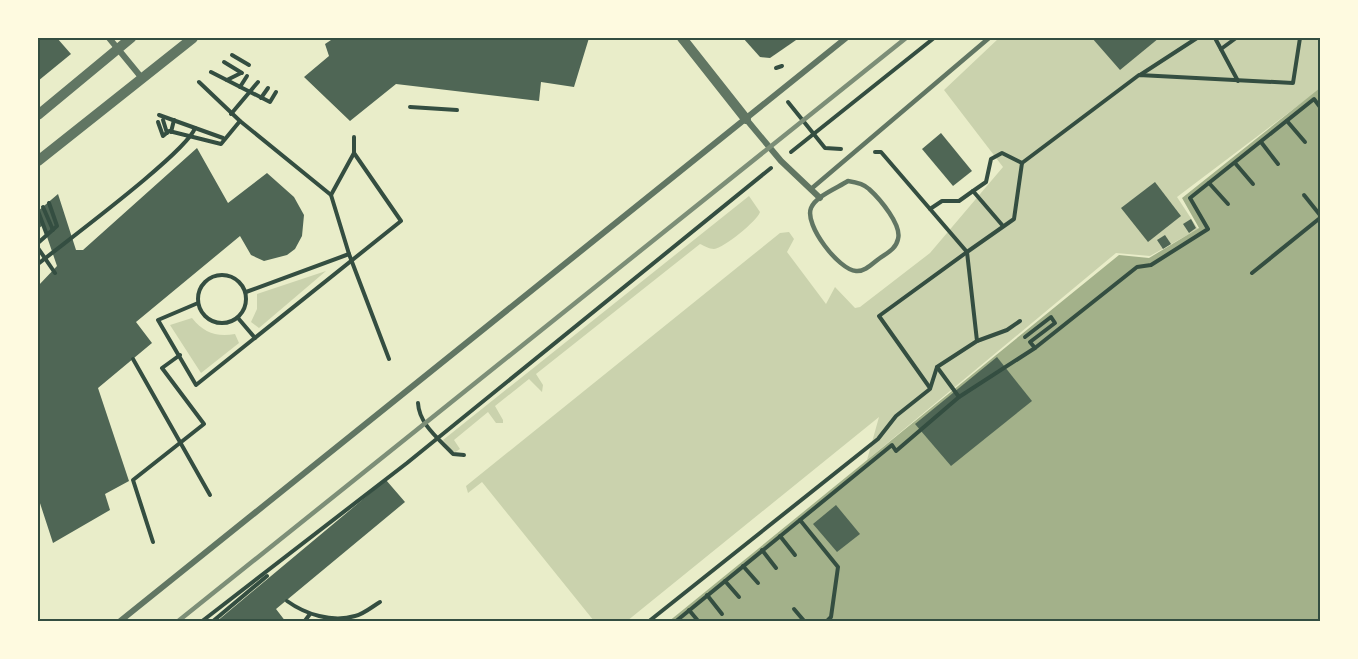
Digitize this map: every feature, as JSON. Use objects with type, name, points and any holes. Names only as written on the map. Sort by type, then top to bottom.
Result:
[{"type":"street","points":[[109,38],[141,77]]},
{"type":"street","points":[[38,115],[131,38]]},
{"type":"street","points":[[38,162],[141,77],[193,38]]},
{"type":"street","points":[[682,38],[781,161],[820,198]]},
{"type":"street","points":[[119,621],[846,38]]},
{"type":"lane","points":[[811,189],[989,38]]},
{"type":"lane","points":[[848,182],[868,188],[895,222],[899,237],[896,247],[865,269],[856,271],[844,266],[816,234],[810,220],[811,208],[820,198],[848,182]]},
{"type":"path","points":[[806,140],[934,38]]},
{"type":"path","points":[[930,389],[879,315],[1014,219],[1022,163],[1139,75],[1197,38]]},
{"type":"path","points":[[1215,38],[1238,81]]},
{"type":"path","points":[[1221,49],[1236,38]]},
{"type":"path","points":[[1139,75],[1293,83],[1300,38]]},
{"type":"path","points":[[232,55],[249,65]]},
{"type":"path","points":[[224,62],[242,73],[226,80]]},
{"type":"path","points":[[776,68],[782,66]]},
{"type":"path","points":[[211,72],[270,102],[276,92]]},
{"type":"path","points":[[240,87],[247,76]]},
{"type":"path","points":[[199,82],[231,114],[331,195],[349,254],[389,359]]},
{"type":"path","points":[[231,114],[258,82]]},
{"type":"path","points":[[261,98],[268,88]]},
{"type":"path","points":[[675,621],[892,445],[896,451],[959,397],[1035,348],[1137,267],[1151,265],[1208,229],[1190,198],[1314,99],[1320,107]]},
{"type":"path","points":[[788,102],[825,148],[881,152],[967,252],[977,341]]},
{"type":"path","points":[[410,107],[457,110]]},
{"type":"path","points":[[159,115],[223,138]]},
{"type":"path","points":[[160,121],[163,136],[169,132],[174,120]]},
{"type":"path","points":[[169,132],[221,144],[223,138],[240,121]]},
{"type":"path","points":[[1287,121],[1305,142]]},
{"type":"path","points":[[181,134],[184,124]]},
{"type":"path","points":[[38,264],[192,137],[195,128]]},
{"type":"path","points":[[202,139],[204,132]]},
{"type":"path","points":[[213,142],[215,135]]},
{"type":"path","points":[[331,195],[354,153],[354,137]]},
{"type":"path","points":[[1261,142],[1278,164]]},
{"type":"path","points":[[198,303],[158,320],[196,385],[401,221],[354,153]]},
{"type":"path","points":[[930,209],[942,201],[959,201],[986,182],[992,159],[1002,153],[1022,163]]},
{"type":"path","points":[[1234,163],[1253,184]]},
{"type":"path","points":[[201,621],[437,437],[760,177]]},
{"type":"path","points":[[1209,183],[1228,204]]},
{"type":"path","points":[[973,191],[1003,226]]},
{"type":"path","points":[[1252,273],[1320,216],[1304,195]]},
{"type":"path","points":[[38,243],[57,226],[49,203]]},
{"type":"path","points":[[44,207],[53,230]]},
{"type":"path","points":[[38,211],[47,235]]},
{"type":"path","points":[[38,248],[55,273]]},
{"type":"path","points":[[246,292],[349,254]]},
{"type":"path","points":[[221,274],[236,279],[246,292],[245,308],[238,318],[228,323],[212,321],[205,317],[198,303],[200,288],[213,277],[221,274]]},
{"type":"path","points":[[1025,338],[1051,317],[1055,323],[1030,342],[1035,348]]},
{"type":"path","points":[[238,318],[255,338]]},
{"type":"path","points":[[648,621],[878,439],[896,416],[930,389],[937,368],[977,341],[1007,330],[1020,321]]},
{"type":"path","points":[[153,542],[133,480],[204,424],[162,368],[180,355]]},
{"type":"path","points":[[133,359],[210,495]]},
{"type":"path","points":[[937,368],[959,397]]},
{"type":"path","points":[[418,403],[419,416],[437,437],[453,454],[464,455]]},
{"type":"path","points":[[800,520],[837,567],[831,617],[826,621]]},
{"type":"path","points":[[780,536],[795,555]]},
{"type":"path","points":[[762,550],[776,568]]},
{"type":"path","points":[[743,566],[758,583]]},
{"type":"path","points":[[208,616],[212,621],[267,576]]},
{"type":"path","points":[[725,581],[739,597]]},
{"type":"path","points":[[707,595],[722,614]]},
{"type":"path","points":[[286,600],[310,614],[346,618],[357,616],[381,602]]},
{"type":"path","points":[[794,609],[805,621]]},
{"type":"path","points":[[690,610],[699,621]]},
{"type":"path","points":[[304,621],[310,614]]},
{"type":"shaded area","points":[[999,38],[1320,38],[1320,89],[1177,197],[1198,229],[1150,256],[1116,253],[867,460],[879,417],[627,621],[594,621],[482,482],[468,493],[466,486],[780,233],[789,232],[794,239],[787,252],[826,304],[835,287],[855,308],[860,307],[930,253],[1003,167],[944,90]]},
{"type":"shaded area","points":[[1320,88],[1320,621],[668,622],[1119,255],[1149,258],[1199,228],[1182,198]]},
{"type":"shaded area","points":[[749,196],[760,212],[747,227],[714,249],[700,244],[536,374],[543,385],[542,392],[529,379],[495,406],[503,423],[496,423],[488,412],[454,440],[460,449],[454,453],[443,440]]},
{"type":"shaded area","points":[[326,271],[259,328],[251,322],[257,309],[257,294]]},
{"type":"shaded area","points":[[192,318],[211,333],[235,334],[239,343],[201,373],[170,325]]},
{"type":"building","points":[[38,38],[57,38],[71,54],[38,81]]},
{"type":"building","points":[[334,38],[589,38],[574,87],[541,82],[539,101],[396,84],[350,121],[304,77],[329,56],[325,44]]},
{"type":"building","points":[[743,38],[799,38],[770,58],[760,57]]},
{"type":"building","points":[[1092,38],[1159,38],[1120,70]]},
{"type":"building","points":[[941,133],[972,171],[953,186],[922,149]]},
{"type":"building","points":[[197,148],[228,203],[267,173],[294,197],[304,215],[302,236],[295,249],[287,255],[264,261],[251,255],[240,236],[136,322],[152,343],[98,388],[129,481],[105,494],[110,510],[53,543],[38,497],[38,286],[57,266],[43,225],[38,229],[38,211],[58,194],[76,250],[83,250]]},
{"type":"building","points":[[1155,182],[1181,216],[1148,242],[1121,208]]},
{"type":"building","points":[[1191,219],[1196,228],[1189,233],[1183,224]]},
{"type":"building","points":[[1165,235],[1171,244],[1163,249],[1157,240]]},
{"type":"building","points":[[997,357],[1032,401],[951,466],[915,424]]},
{"type":"building","points":[[386,480],[405,502],[276,609],[286,622],[216,622]]},
{"type":"building","points":[[836,505],[860,534],[837,552],[813,524]]},
{"type":"railway","points":[[177,622],[906,38]]}]
